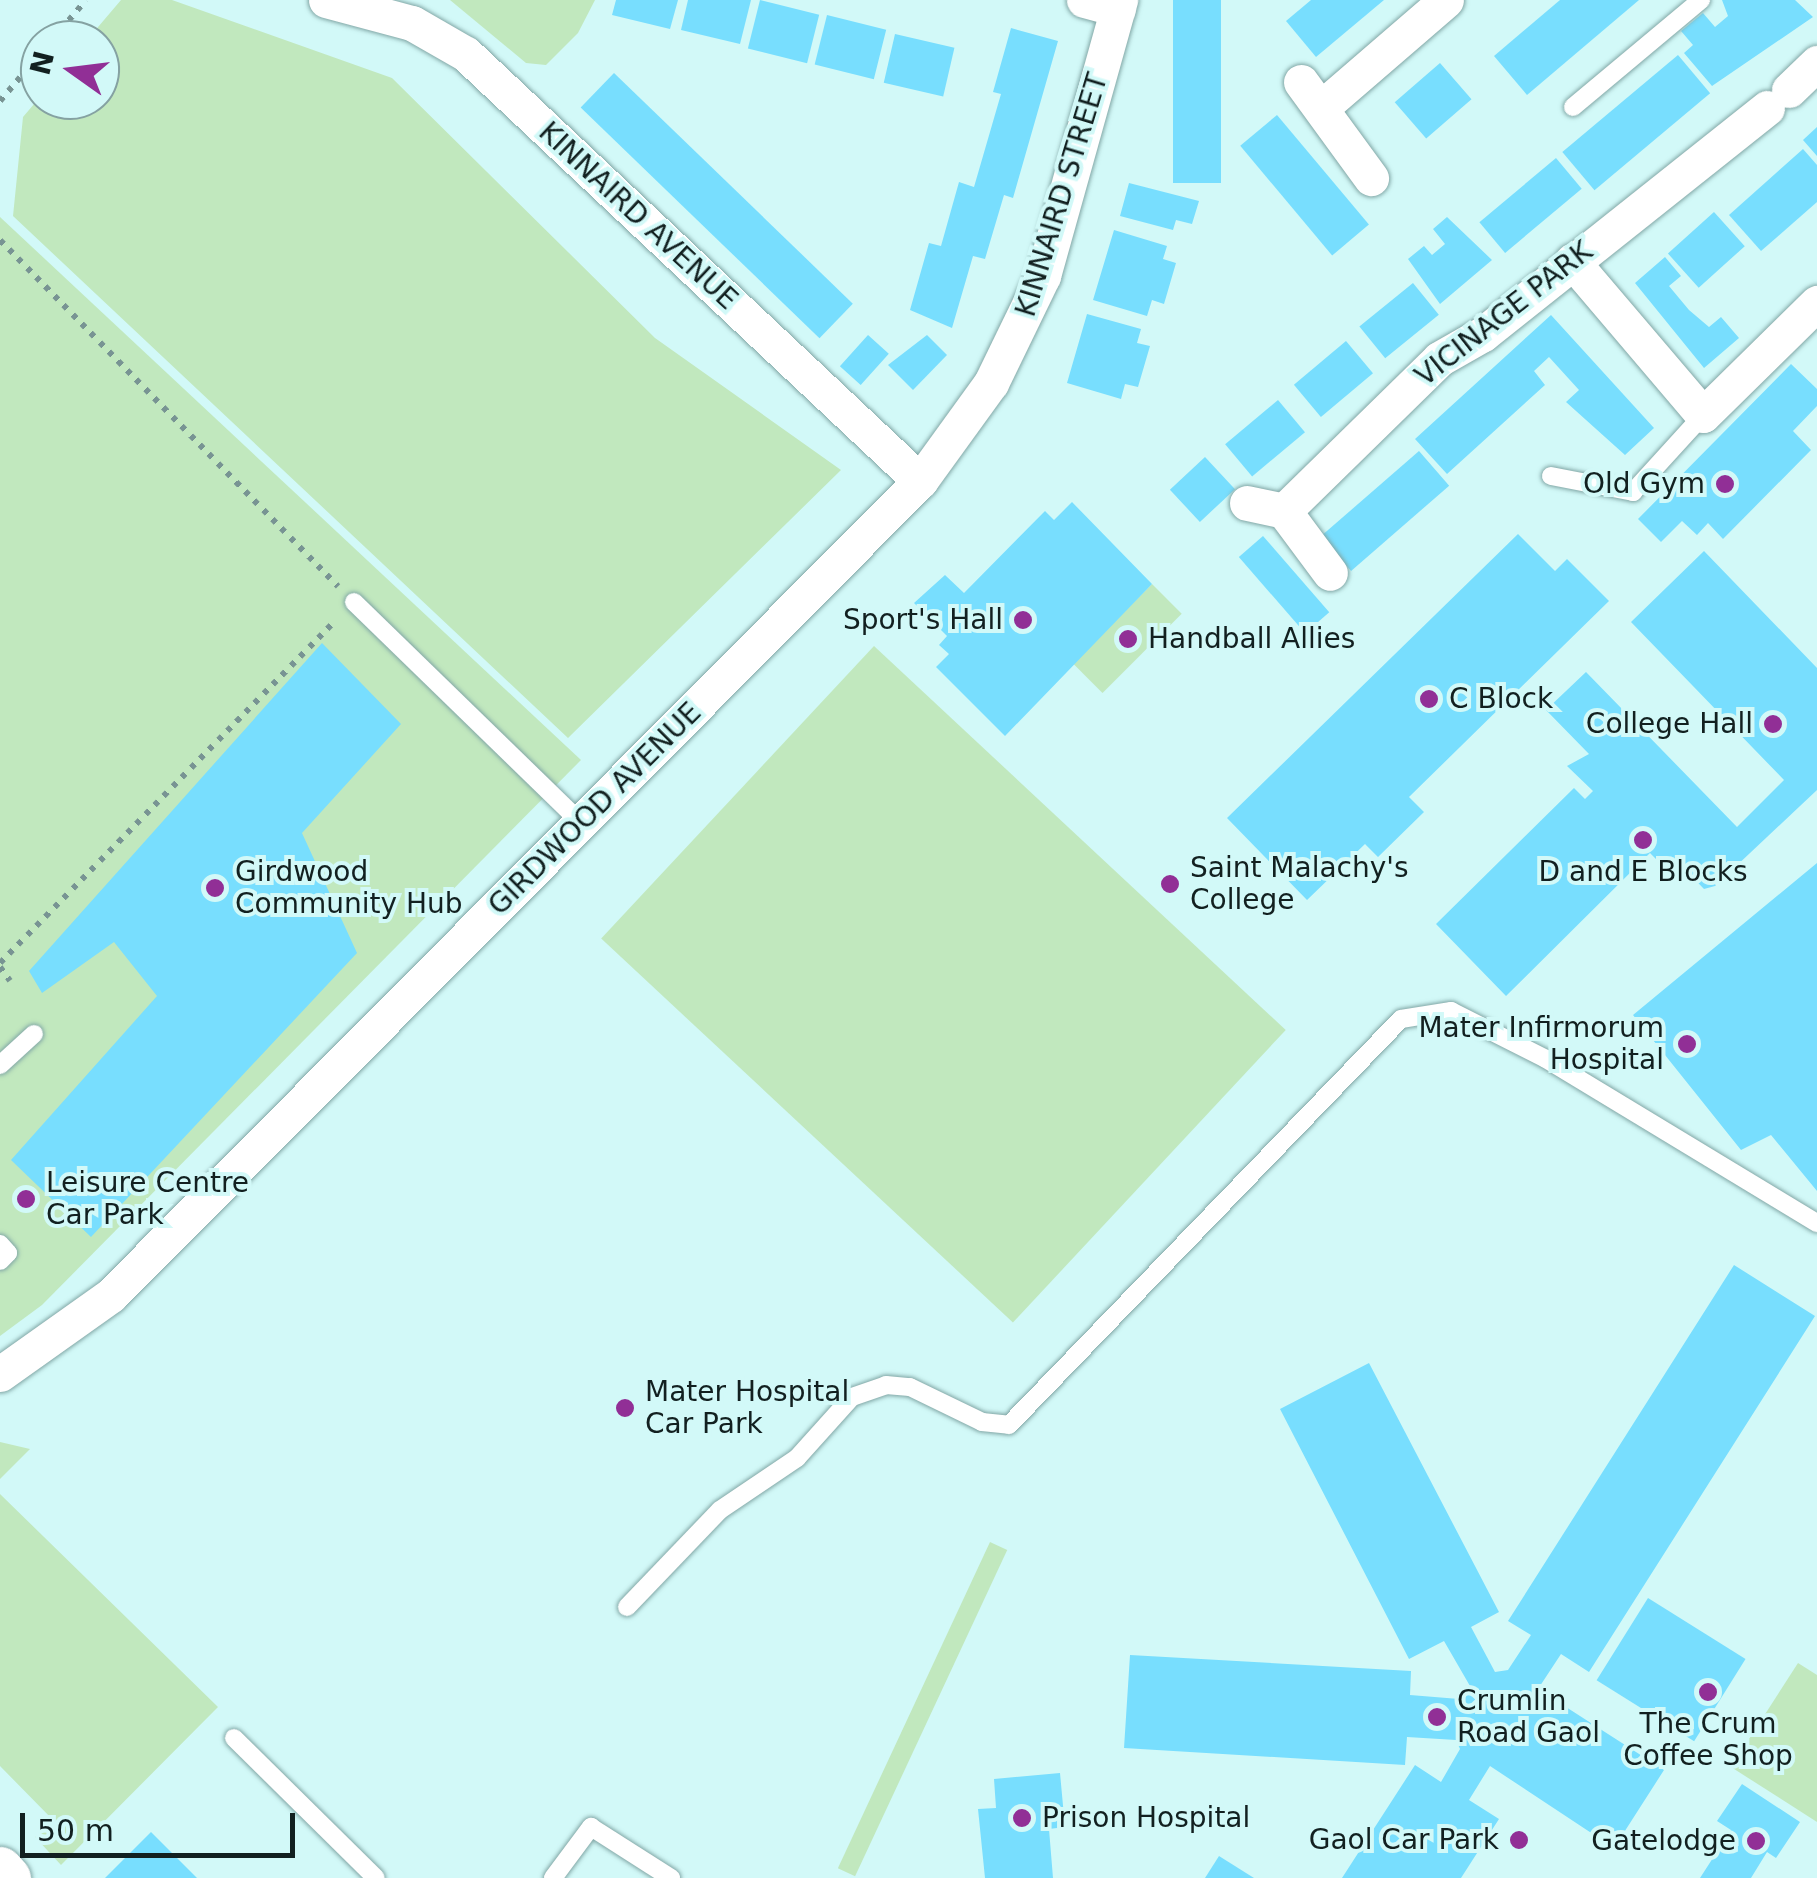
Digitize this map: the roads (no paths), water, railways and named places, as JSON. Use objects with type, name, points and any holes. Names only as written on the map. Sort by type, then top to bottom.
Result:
[{"type":"street","name":"KINNAIRD AVENUE","points":[[326,0],[412,23],[466,54],[920,482]]},
{"type":"street","points":[[1084,0],[1119,4]]},
{"type":"street","points":[[1371,178],[1311,95],[1446,0]]},
{"type":"street","name":"KINNAIRD STREET","points":[[920,482],[991,383],[1037,290],[1119,4]]},
{"type":"street","name":"VICINAGE PARK","points":[[1284,511],[1438,359],[1483,334],[1778,99],[1817,63]]},
{"type":"street","points":[[1572,261],[1703,415],[1817,304]]},
{"type":"street","name":"GIRDWOOD AVENUE","points":[[0,1374],[110,1295],[920,482]]},
{"type":"street","points":[[1248,503],[1284,511],[1330,574]]},
{"type":"street","points":[[0,1869],[8,1878]]},
{"type":"lane","points":[[1573,107],[1700,0]]},
{"type":"lane","points":[[1551,476],[1632,492],[1703,415]]},
{"type":"lane","points":[[354,602],[582,824]]},
{"type":"lane","points":[[627,1607],[720,1510],[797,1458],[852,1398],[886,1385],[910,1387],[982,1422],[1009,1425],[1401,1019],[1451,1011],[1546,1059],[1817,1223]]},
{"type":"lane","points":[[0,1065],[34,1034]]},
{"type":"lane","points":[[0,1244],[8,1252],[0,1261]]},
{"type":"lane","points":[[234,1738],[376,1878]]},
{"type":"lane","points":[[552,1878],[591,1827],[670,1878]]},
{"type":"place","name":"Old Gym","points":[[1725,484]]},
{"type":"place","name":"Sport's Hall","points":[[1023,620]]},
{"type":"place","name":"Handball Allies","points":[[1128,639]]},
{"type":"place","name":"C Block","points":[[1429,699]]},
{"type":"place","name":"College Hall","points":[[1773,724]]},
{"type":"place","name":"D and E Blocks","points":[[1643,840]]},
{"type":"place","name":"Saint Malachy's College","points":[[1170,884]]},
{"type":"place","name":"Girdwood Community Hub","points":[[215,888]]},
{"type":"place","name":"Mater Infirmorum Hospital","points":[[1687,1044]]},
{"type":"place","name":"Leisure Centre Car Park","points":[[26,1199]]},
{"type":"place","name":"Mater Hospital Car Park","points":[[625,1408]]},
{"type":"place","name":"The Crum Coffee Shop","points":[[1708,1692]]},
{"type":"place","name":"Crumlin Road Gaol","points":[[1437,1717]]},
{"type":"place","name":"Prison Hospital","points":[[1022,1818]]},
{"type":"place","name":"Gaol Car Park","points":[[1519,1840]]},
{"type":"place","name":"Gatelodge","points":[[1756,1841]]}]
